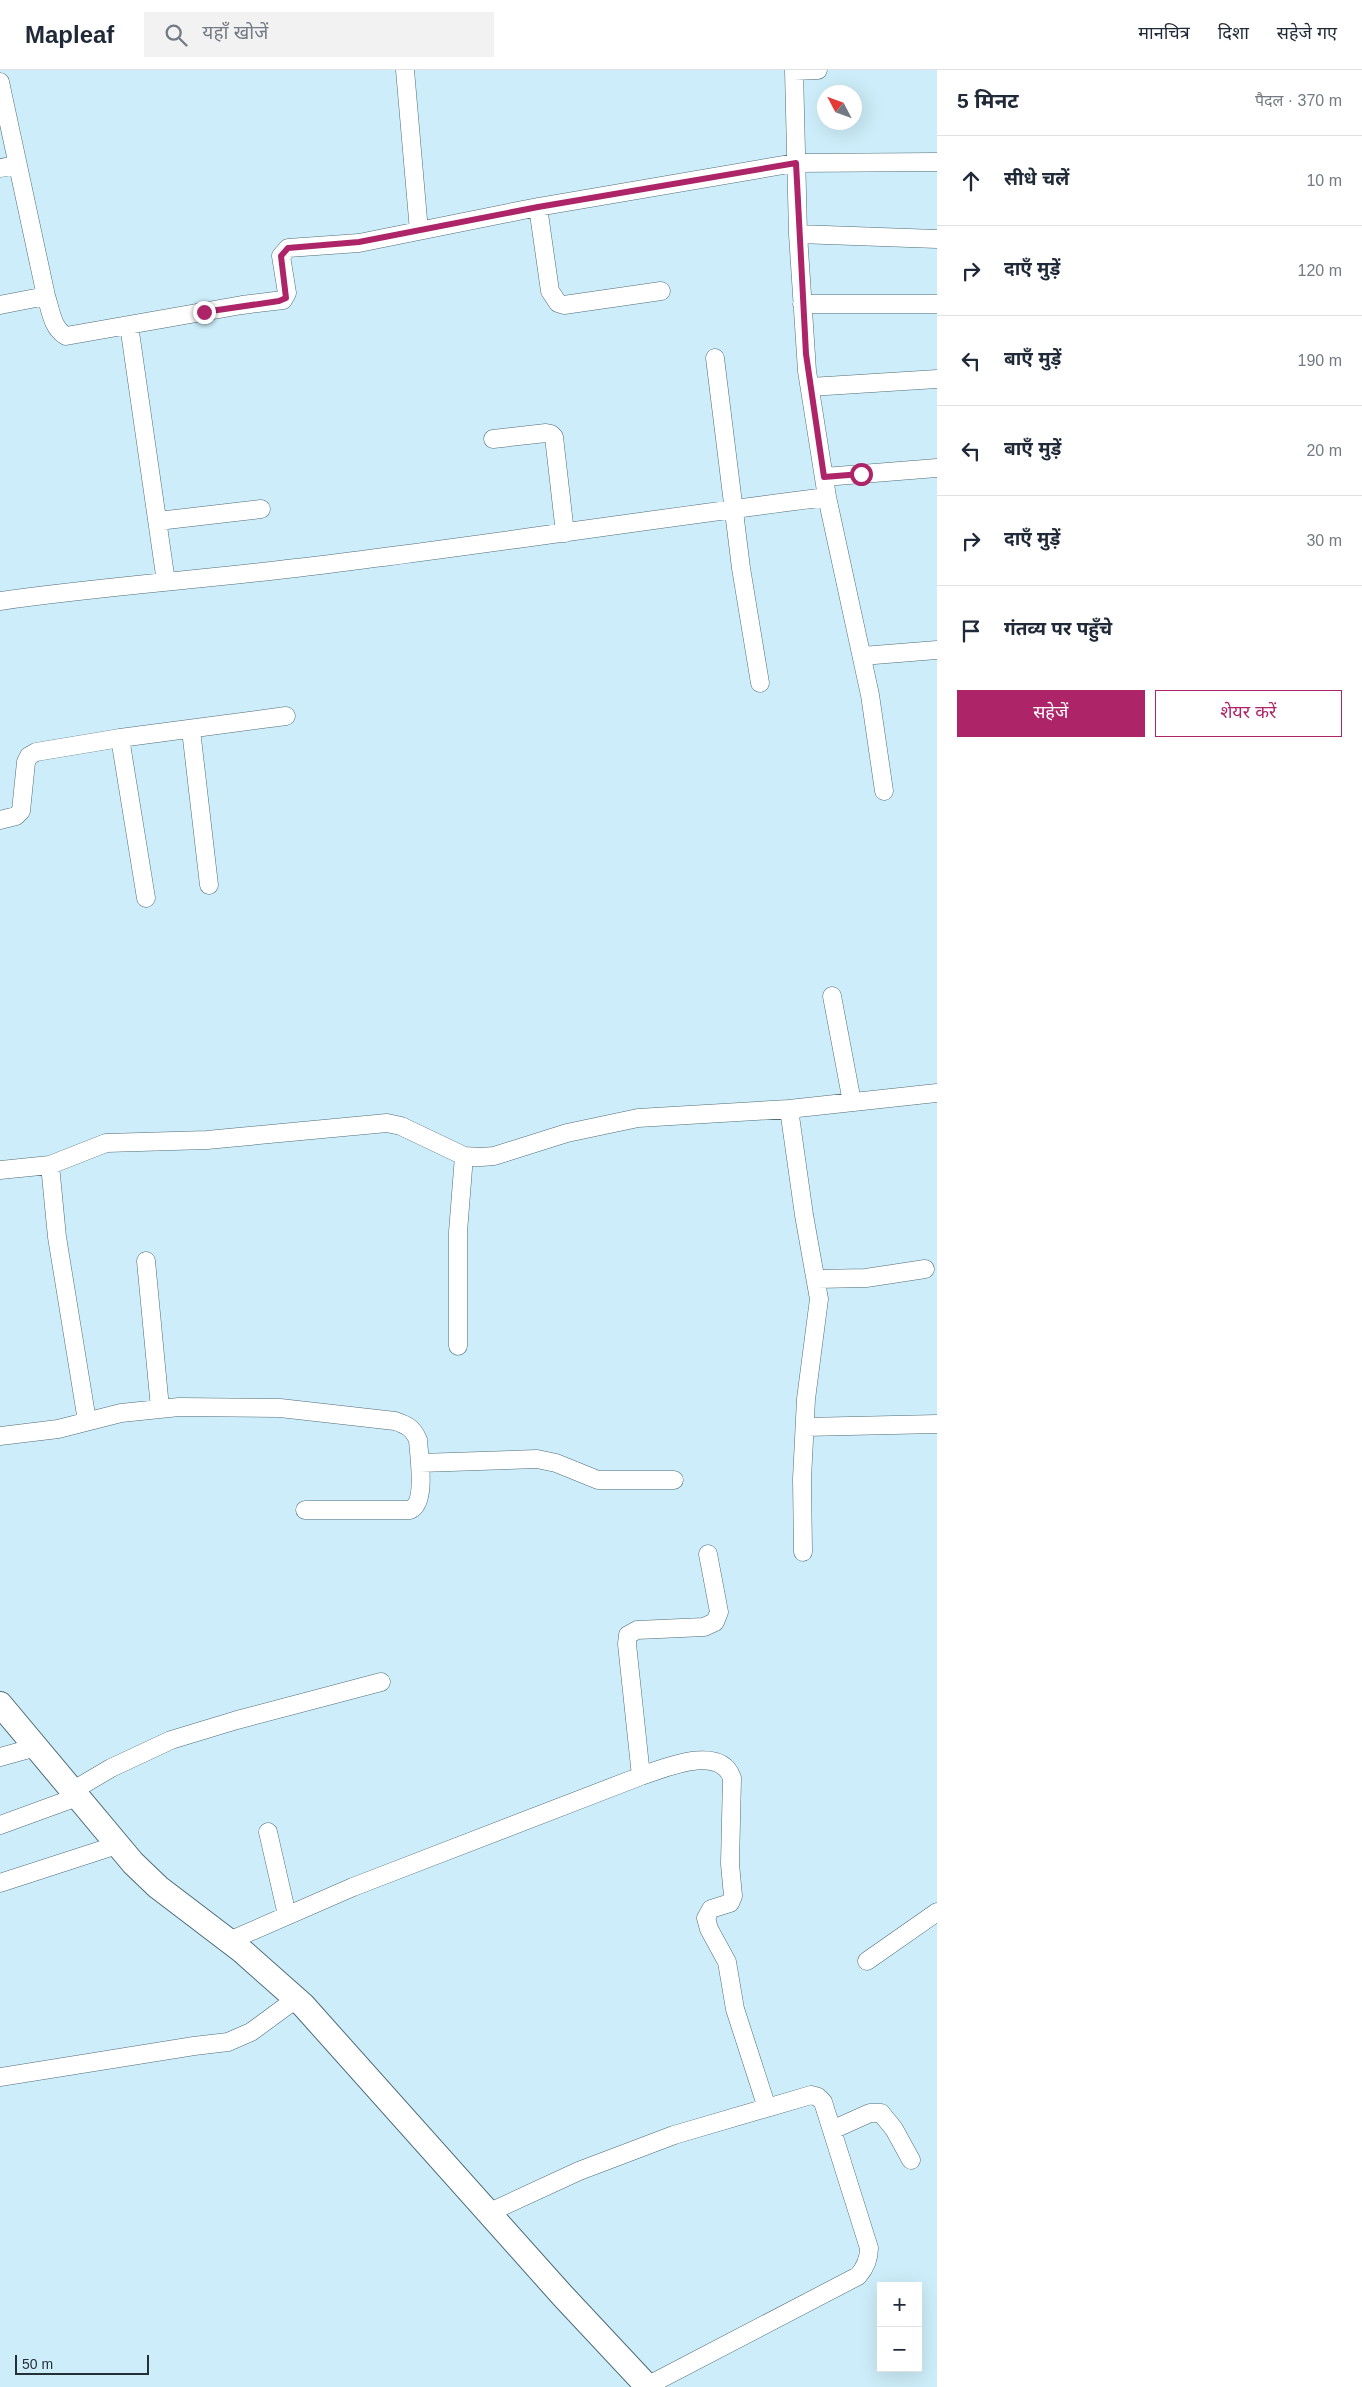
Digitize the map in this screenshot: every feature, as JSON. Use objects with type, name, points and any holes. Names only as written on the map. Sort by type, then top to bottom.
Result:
[{"type":"street","points":[[405,70],[419,231]]},
{"type":"street","points":[[818,70],[794,70],[798,234],[802,304],[810,387],[827,498],[862,656],[876,729],[884,791]]},
{"type":"street","points":[[0,82],[46,296],[58,332],[66,336],[283,300],[287,293],[281,256],[288,248],[346,244],[538,207],[796,163],[937,162]]},
{"type":"street","points":[[0,168],[18,165]]},
{"type":"street","points":[[538,207],[550,291],[558,303],[564,305],[661,291]]},
{"type":"street","points":[[798,234],[937,239]]},
{"type":"street","points":[[0,305],[46,296]]},
{"type":"street","points":[[802,304],[937,304]]},
{"type":"street","points":[[129,325],[166,582]]},
{"type":"street","points":[[715,358],[741,568],[760,683]]},
{"type":"street","points":[[810,387],[937,379]]},
{"type":"street","points":[[492,439],[546,433],[554,437],[565,533]]},
{"type":"street","points":[[824,477],[937,468]]},
{"type":"street","points":[[0,600],[77,590],[295,568],[827,498]]},
{"type":"street","points":[[158,521],[261,509]]},
{"type":"street","points":[[862,656],[937,650]]},
{"type":"street","points":[[0,820],[16,816],[21,811],[26,762],[29,756],[42,750],[286,716]]},
{"type":"street","points":[[191,730],[209,886]]},
{"type":"street","points":[[120,738],[146,898]]},
{"type":"street","points":[[832,996],[852,1102]]},
{"type":"street","points":[[0,1170],[50,1165],[106,1143],[207,1140],[387,1123],[400,1126],[464,1156],[494,1156],[567,1133],[638,1118],[789,1109],[937,1093]]},
{"type":"street","points":[[789,1109],[804,1215],[817,1278],[819,1310],[807,1392],[801,1500],[803,1552]]},
{"type":"street","points":[[458,1346],[457,1241],[464,1156]]},
{"type":"street","points":[[50,1165],[57,1238],[87,1421]]},
{"type":"street","points":[[146,1261],[160,1408]]},
{"type":"street","points":[[817,1278],[866,1278],[925,1269]]},
{"type":"street","points":[[0,1436],[58,1429],[121,1413],[160,1408],[245,1407],[280,1408],[395,1421],[405,1424],[416,1434],[420,1463],[420,1498],[418,1504],[410,1510],[305,1510]]},
{"type":"street","points":[[805,1426],[937,1424]]},
{"type":"street","points":[[420,1463],[537,1459],[556,1463],[598,1480],[674,1480]]},
{"type":"street","points":[[641,1776],[627,1644],[628,1635],[637,1630],[704,1626],[715,1622],[718,1612],[708,1554]]},
{"type":"street","points":[[0,1825],[75,1794],[111,1768],[171,1740],[229,1722],[381,1682]]},
{"type":"street","points":[[0,1704],[117,1845],[152,1882],[229,1940],[296,1999],[488,2213],[648,2386],[858,2276],[863,2271],[869,2256],[869,2248],[823,2102],[818,2097],[811,2095],[621,2154],[488,2213]]},
{"type":"street","points":[[0,1757],[36,1747]]},
{"type":"street","points":[[229,1940],[440,1852],[641,1776],[669,1767],[707,1760],[719,1761],[728,1768],[732,1778],[730,1864],[734,1896],[730,1903],[711,1909],[706,1918],[727,1962],[735,2010],[766,2108]]},
{"type":"street","points":[[268,1832],[287,1915]]},
{"type":"street","points":[[0,1883],[117,1845]]},
{"type":"street","points":[[867,1961],[937,1912]]},
{"type":"street","points":[[0,2078],[228,2042],[251,2032],[296,1999]]},
{"type":"street","points":[[832,2130],[870,2113],[881,2113],[894,2130],[911,2160]]},
{"type":"route","points":[[204,312],[279,301],[286,298],[287,293],[281,256],[284,250],[288,248],[359,242],[433,229],[504,213],[796,163],[806,354],[824,477],[861,474]]}]
